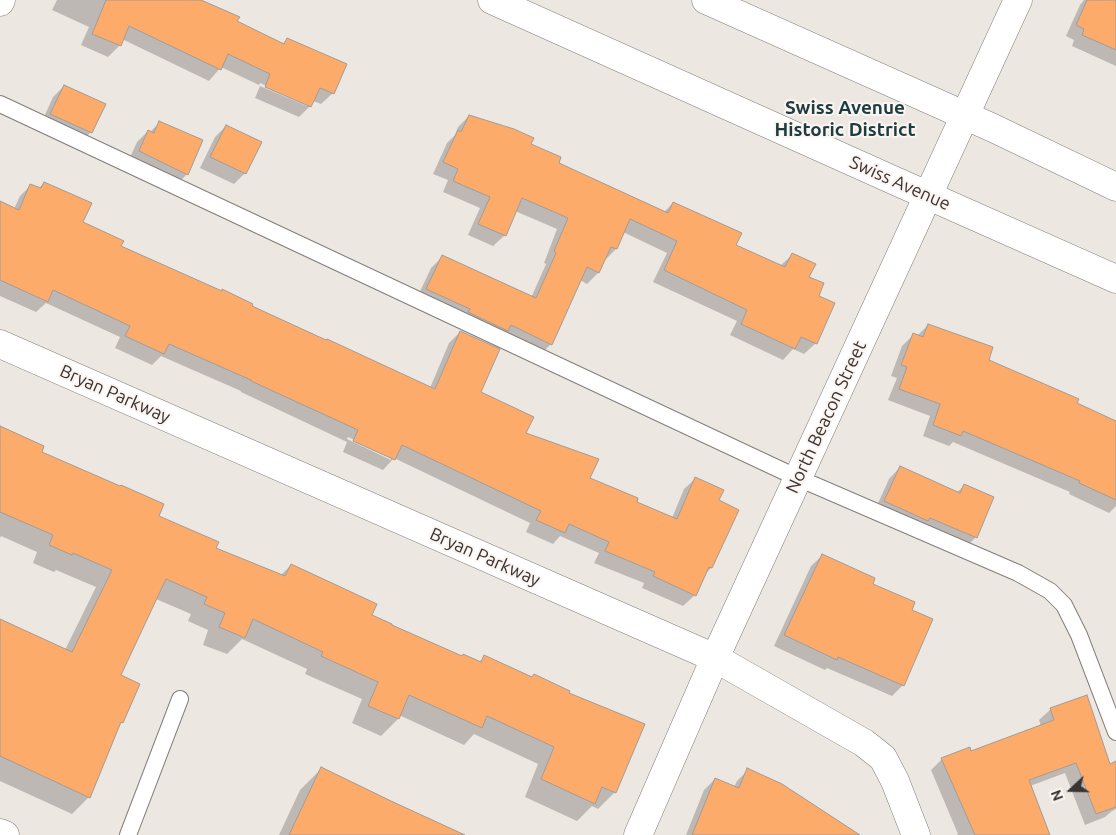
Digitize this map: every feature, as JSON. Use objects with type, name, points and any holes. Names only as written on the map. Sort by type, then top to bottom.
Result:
[{"type":"street","points":[[706,0],[993,128],[1116,187]]},
{"type":"street","name":"North Beacon Street","points":[[638,835],[715,658],[1018,0]]},
{"type":"street","name":"Swiss Avenue","points":[[503,2],[928,196],[1116,279]]},
{"type":"street","name":"Bryan Parkway","points":[[0,344],[715,658],[864,743],[883,758],[895,781],[916,835]]},
{"type":"street","points":[[0,833],[5,835]]},
{"type":"lane","points":[[0,104],[798,478],[1018,573],[1050,591],[1064,605],[1078,635],[1116,732]]},
{"type":"lane","points":[[128,835],[180,699]]},
{"type":"building","points":[[106,0],[201,0],[240,17],[237,21],[284,44],[287,38],[347,64],[334,94],[320,88],[311,107],[265,87],[270,74],[228,54],[221,70],[129,26],[121,46],[92,34]]},
{"type":"building","points":[[1087,0],[1116,0],[1116,50],[1082,35],[1084,29],[1076,25]]},
{"type":"building","points":[[64,85],[106,104],[92,133],[50,114]]},
{"type":"building","points":[[469,115],[514,129],[534,138],[531,144],[561,157],[559,163],[668,213],[673,202],[742,233],[736,245],[785,267],[792,253],[816,264],[809,277],[824,283],[819,296],[835,303],[817,344],[801,337],[795,349],[741,324],[747,310],[664,270],[677,241],[630,219],[617,249],[611,247],[599,273],[587,267],[552,345],[511,325],[508,331],[468,312],[470,309],[426,289],[442,255],[536,298],[556,253],[554,251],[568,218],[522,198],[506,236],[478,224],[490,197],[453,181],[458,169],[443,162],[458,130],[461,132]]},
{"type":"building","points":[[159,121],[203,140],[188,175],[139,151],[148,130],[154,133]]},
{"type":"building","points":[[226,125],[262,142],[246,174],[210,157]]},
{"type":"building","points":[[44,182],[92,203],[83,222],[124,241],[121,246],[222,291],[222,289],[253,304],[252,306],[435,389],[460,331],[500,349],[481,392],[534,417],[526,433],[599,459],[590,478],[638,498],[637,502],[677,519],[695,477],[724,490],[719,500],[739,510],[712,568],[709,567],[696,596],[653,576],[655,572],[605,551],[609,542],[569,524],[565,533],[536,520],[541,511],[402,445],[395,460],[353,441],[358,430],[251,380],[169,344],[164,354],[125,336],[130,326],[53,290],[48,302],[0,280],[0,201],[19,210],[30,184],[41,188]]},
{"type":"building","points":[[928,324],[993,347],[989,360],[1079,399],[1077,403],[1116,421],[1116,500],[1079,483],[1080,481],[963,431],[961,436],[933,425],[940,404],[899,389],[907,367],[901,365],[913,333],[923,337]]},
{"type":"building","points":[[0,426],[44,446],[42,452],[164,504],[159,516],[219,542],[216,548],[285,576],[291,564],[377,604],[372,615],[392,625],[462,656],[463,654],[481,662],[484,655],[532,677],[534,674],[570,691],[569,693],[645,724],[616,793],[602,787],[595,804],[541,779],[554,747],[487,716],[482,728],[409,695],[399,719],[368,706],[378,682],[321,656],[323,652],[253,619],[245,638],[219,627],[225,613],[204,604],[207,597],[166,579],[121,675],[140,684],[123,723],[121,722],[90,798],[0,756],[0,619],[72,652],[112,570],[49,545],[53,535],[0,512]]},
{"type":"building","points":[[900,466],[960,493],[964,484],[994,497],[977,538],[930,518],[928,521],[884,501]]},
{"type":"building","points":[[822,554],[875,578],[873,584],[915,602],[912,610],[933,619],[904,686],[838,657],[837,660],[784,635]]},
{"type":"building","points":[[1087,695],[1110,764],[1116,761],[1116,807],[1096,814],[1076,763],[1029,780],[1050,835],[975,835],[941,758],[970,747],[971,751],[1054,720],[1050,708]]},
{"type":"building","points":[[321,767],[391,801],[465,835],[289,835]]},
{"type":"building","points":[[747,768],[782,784],[860,835],[692,835],[715,778],[739,788]]},
{"type":"district","name":"Swiss Avenue Historic District","points":[[845,119]]}]
